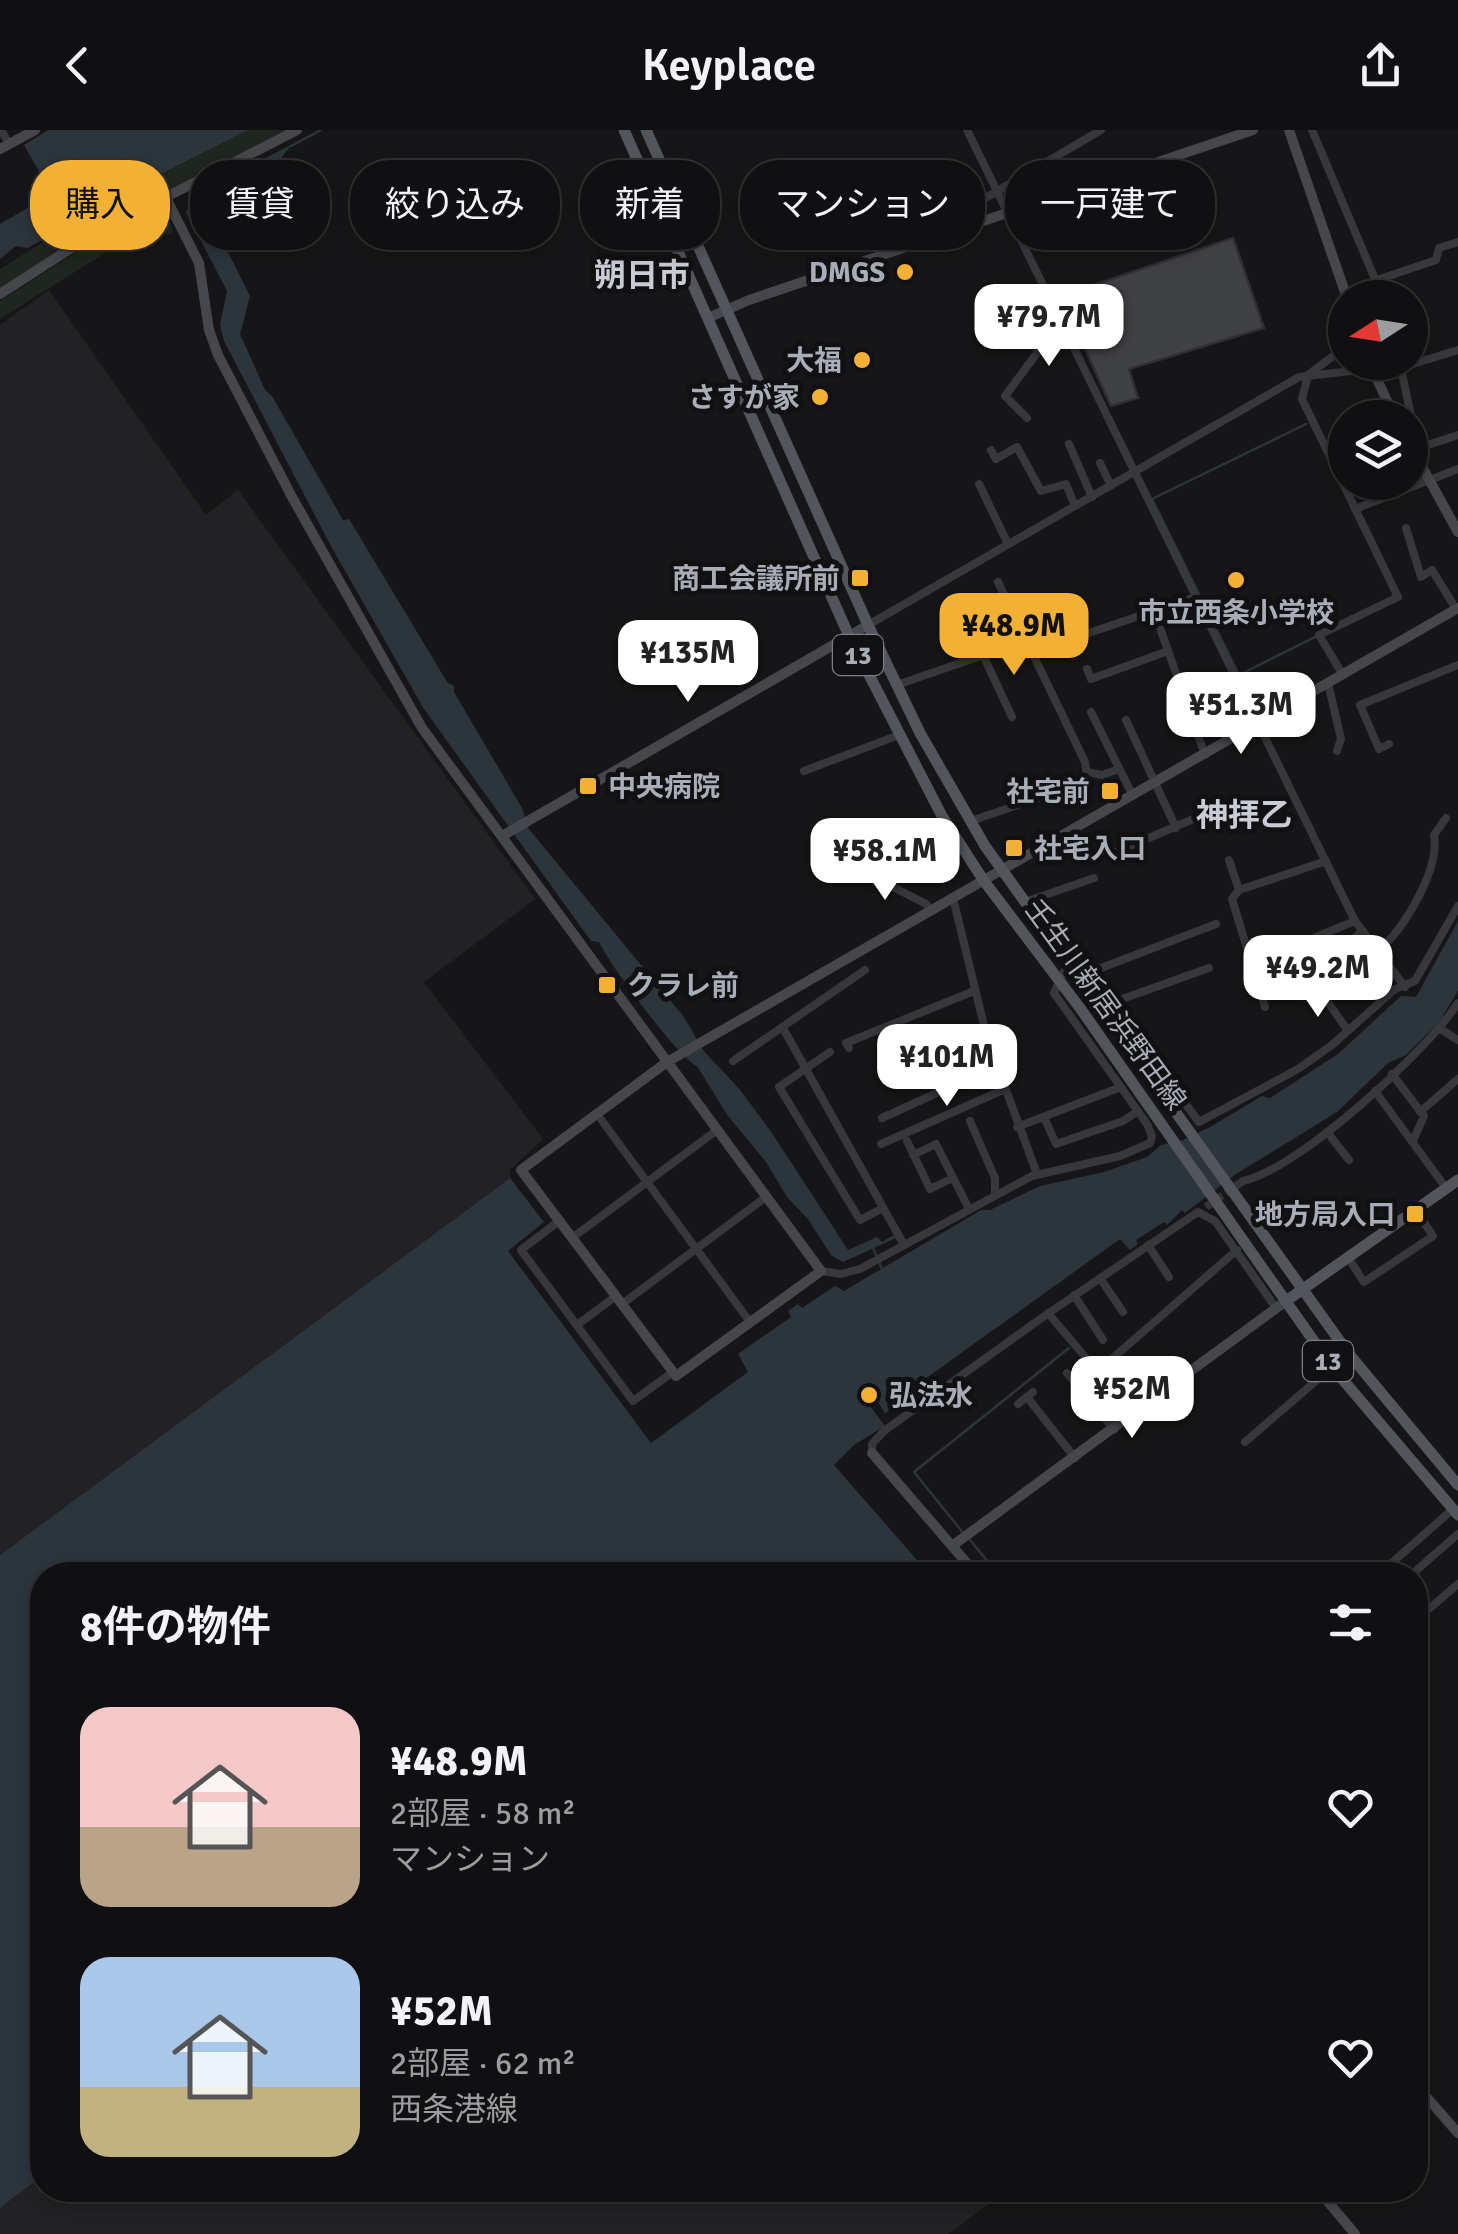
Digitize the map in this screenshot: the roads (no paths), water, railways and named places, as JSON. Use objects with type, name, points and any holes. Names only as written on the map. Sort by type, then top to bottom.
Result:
[{"type":"main road","name":"壬生川新居浜野田線","points":[[624,130],[849,636],[899,735],[984,881],[1171,1136],[1206,1205],[1281,1305],[1455,1512]]},
{"type":"main road","name":"壬生川新居浜野田線","points":[[646,130],[868,625],[970,821],[1068,963],[1098,995],[1190,1134],[1302,1290],[1390,1408],[1458,1486]]},
{"type":"main road","points":[[1281,1305],[1346,1256],[1454,1186]]},
{"type":"street","points":[[1,130],[4,146],[35,130]]},
{"type":"street","points":[[968,130],[1005,206]]},
{"type":"street","points":[[985,198],[1101,130]]},
{"type":"street","points":[[1165,160],[1254,130]]},
{"type":"street","points":[[1289,130],[1341,280]]},
{"type":"street","points":[[1312,130],[1377,280],[1436,260],[1440,248],[1458,242]]},
{"type":"street","points":[[170,196],[293,131]]},
{"type":"street","points":[[170,206],[199,263],[209,330],[218,354],[286,485],[422,728],[671,1059],[717,1130],[821,1271]]},
{"type":"street","points":[[0,294],[68,250]]},
{"type":"street","points":[[708,318],[727,308],[898,250]]},
{"type":"street","points":[[1026,250],[1355,921],[1404,987]]},
{"type":"street","points":[[1027,418],[1006,396],[1061,321]]},
{"type":"street","points":[[1428,357],[1458,350]]},
{"type":"street","points":[[1328,359],[1308,375],[1302,399],[1398,596],[1320,635],[1342,675]]},
{"type":"street","points":[[504,834],[1289,382],[1328,372]]},
{"type":"street","points":[[1428,443],[1458,435]]},
{"type":"street","points":[[1069,444],[1092,497]]},
{"type":"street","points":[[991,450],[996,460],[1017,446],[1041,491],[1066,484],[1075,506]]},
{"type":"street","points":[[1100,463],[1111,486]]},
{"type":"street","points":[[1355,509],[1458,469]]},
{"type":"street","points":[[1429,479],[1458,532]]},
{"type":"street","points":[[979,484],[1008,544]]},
{"type":"street","points":[[1068,963],[1054,993],[1151,1130],[1150,1143],[1120,1156],[1038,1174],[850,1272],[821,1271],[676,1376],[521,1170],[671,1059],[1456,612],[1432,570],[1420,577],[1406,528]]},
{"type":"street","points":[[970,821],[1073,786],[1084,781],[1087,772],[998,582]]},
{"type":"street","points":[[1070,639],[1196,596]]},
{"type":"street","points":[[1154,611],[1205,755]]},
{"type":"street","points":[[897,685],[1026,640]]},
{"type":"street","points":[[1088,670],[1091,679],[1168,651]]},
{"type":"street","points":[[983,655],[1012,717]]},
{"type":"street","points":[[1389,744],[1379,749],[1360,705],[1458,665]]},
{"type":"street","points":[[1328,683],[1341,738],[1337,751]]},
{"type":"street","points":[[1092,712],[1133,796]]},
{"type":"street","points":[[1126,720],[1176,828]]},
{"type":"street","points":[[804,770],[899,735]]},
{"type":"street","points":[[1087,772],[1102,775],[1120,769]]},
{"type":"street","points":[[1109,855],[1219,808]]},
{"type":"street","points":[[1378,951],[1393,938],[1410,911],[1438,854],[1434,835],[1446,818]]},
{"type":"street","points":[[1228,860],[1240,890]]},
{"type":"street","points":[[1265,1006],[1232,899],[1240,890],[1326,861]]},
{"type":"street","points":[[862,870],[926,904],[930,911]]},
{"type":"street","points":[[1025,902],[1094,878]]},
{"type":"street","points":[[953,898],[996,1066],[1038,1174]]},
{"type":"street","points":[[1216,924],[1088,973],[1098,995],[1111,1003],[1199,1122],[1298,1069],[1394,988],[1404,987],[1423,971],[1458,906]]},
{"type":"street","points":[[1316,937],[1355,921]]},
{"type":"street","points":[[1311,972],[1363,931]]},
{"type":"street","points":[[844,960],[854,978]]},
{"type":"street","points":[[1111,1003],[1209,968]]},
{"type":"street","points":[[733,1061],[865,970]]},
{"type":"street","points":[[1318,988],[1348,1030]]},
{"type":"street","points":[[849,1048],[846,1043],[974,990]]},
{"type":"street","points":[[1080,1008],[1098,995]]},
{"type":"street","points":[[1243,1180],[1327,1132],[1392,1074],[1458,1004]]},
{"type":"street","points":[[783,1028],[904,1245]]},
{"type":"street","points":[[1439,1028],[1458,1038]]},
{"type":"street","points":[[830,1052],[779,1087],[860,1220],[884,1208]]},
{"type":"street","points":[[882,1118],[996,1066]]},
{"type":"street","points":[[1392,1074],[1424,1116],[1414,1142]]},
{"type":"street","points":[[1420,1112],[1458,1078]]},
{"type":"street","points":[[1017,1127],[1121,1086]]},
{"type":"street","points":[[882,1144],[1004,1090]]},
{"type":"street","points":[[1375,1090],[1454,1186]]},
{"type":"street","points":[[1044,1117],[1056,1144],[1122,1121],[1138,1111]]},
{"type":"street","points":[[597,1114],[750,1322]]},
{"type":"street","points":[[970,1121],[995,1178],[994,1195]]},
{"type":"street","points":[[572,1238],[717,1130]]},
{"type":"street","points":[[1327,1132],[1349,1160]]},
{"type":"street","points":[[907,1141],[930,1189],[953,1178]]},
{"type":"street","points":[[913,1154],[936,1144],[969,1209]]},
{"type":"street","points":[[576,1324],[696,1249],[766,1197]]},
{"type":"street","points":[[952,1546],[1281,1305],[1211,1217],[1206,1205],[1048,1313],[884,1431],[872,1444],[872,1452],[952,1546],[966,1562]]},
{"type":"street","points":[[1346,1256],[1364,1282],[1433,1236],[1415,1209]]},
{"type":"street","points":[[559,1221],[521,1250],[633,1401],[673,1372]]},
{"type":"street","points":[[1148,1245],[1169,1277]]},
{"type":"street","points":[[1098,1371],[1237,1250]]},
{"type":"street","points":[[1100,1278],[1123,1312]]},
{"type":"street","points":[[1074,1295],[1103,1340]]},
{"type":"street","points":[[1048,1313],[1134,1415]]},
{"type":"street","points":[[1245,1442],[1332,1367]]},
{"type":"street","points":[[1066,1373],[1114,1430]]},
{"type":"street","points":[[1018,1404],[1030,1394],[1075,1458]]},
{"type":"street","points":[[1394,1562],[1455,1512]]},
{"type":"street","points":[[1426,1562],[1458,1534]]},
{"type":"street","points":[[1428,1610],[1458,1584]]},
{"type":"street","points":[[1428,2099],[1458,2133]]},
{"type":"street","points":[[1328,2202],[1355,2234]]},
{"type":"waterway","points":[[291,146],[321,130]]},
{"type":"waterway","points":[[1306,424],[1152,499],[1239,675],[1315,637]]},
{"type":"waterway","points":[[873,1248],[882,1269]]},
{"type":"waterway","points":[[964,1534],[914,1472],[1069,1348]]},
{"type":"waterway","points":[[970,1540],[988,1562]]},
{"type":"tunnel","points":[[1206,1207],[1243,1181]]},
{"type":"place","name":"DMGS","points":[[905,272]]},
{"type":"place","name":"大福","points":[[862,360]]},
{"type":"place","name":"さすが家","points":[[820,397]]},
{"type":"place","name":"商工会議所前","points":[[860,578]]},
{"type":"place","name":"市立西条小学校","points":[[1236,580]]},
{"type":"place","name":"中央病院","points":[[588,786]]},
{"type":"place","name":"社宅前","points":[[1110,791]]},
{"type":"place","name":"社宅入口","points":[[1014,848]]},
{"type":"place","name":"クラレ前","points":[[607,985]]},
{"type":"place","name":"地方局入口","points":[[1415,1214]]},
{"type":"place","name":"弘法水","points":[[869,1395]]},
{"type":"district","name":"朔日市","points":[[642,275]]},
{"type":"district","name":"神拝乙","points":[[1244,815]]}]
